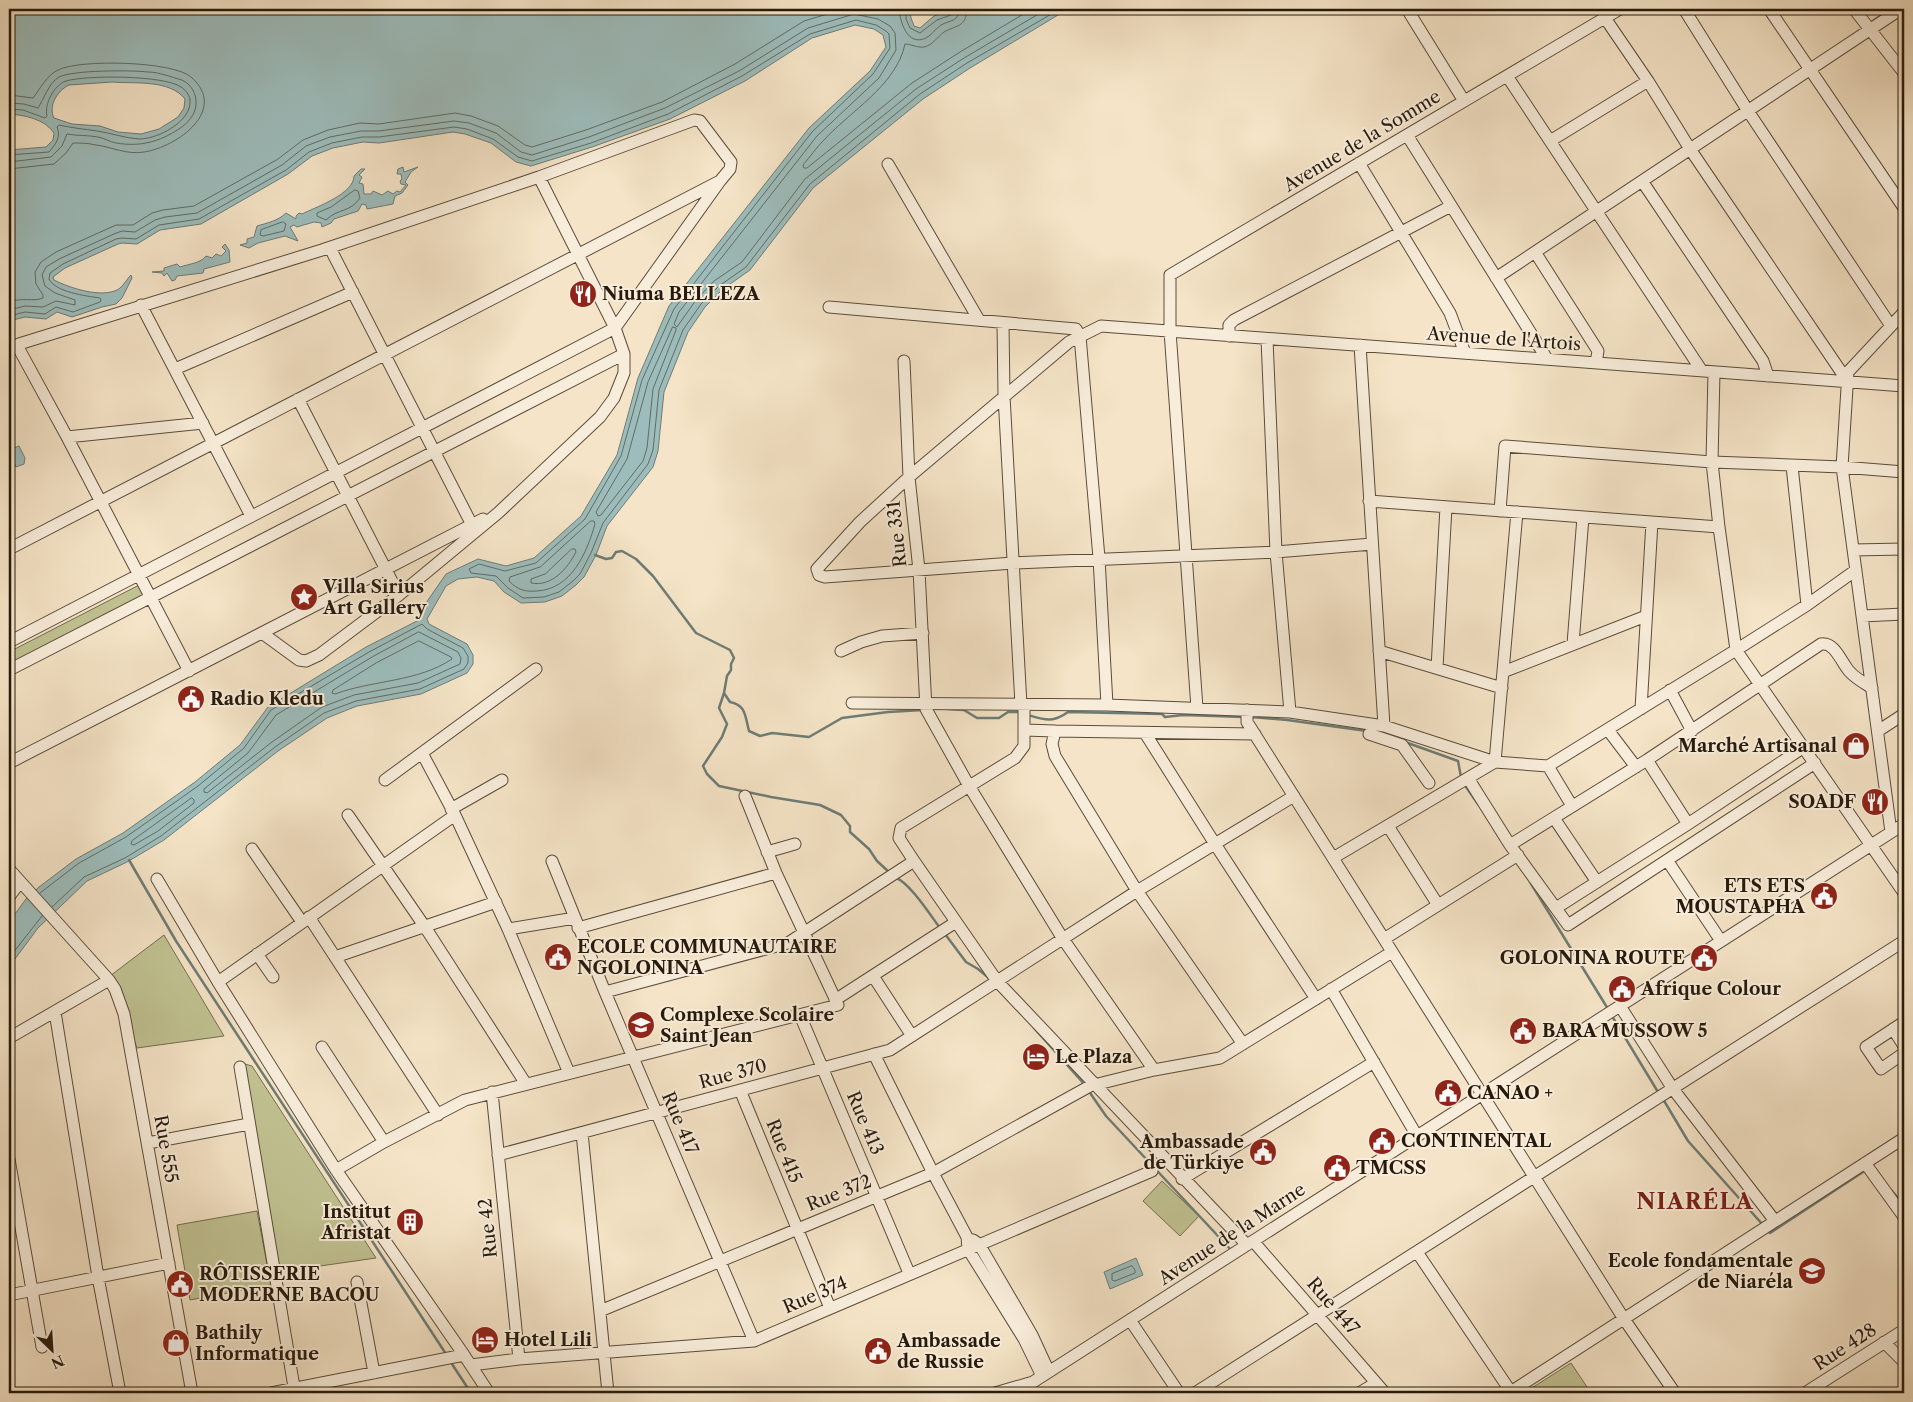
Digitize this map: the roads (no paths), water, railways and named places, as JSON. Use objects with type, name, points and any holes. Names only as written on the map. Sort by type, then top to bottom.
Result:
[{"type":"street","points":[[1408,9],[1464,101]]},
{"type":"street","name":"Avenue de la Somme","points":[[1170,331],[1170,275],[1620,9]]},
{"type":"street","points":[[1684,9],[1748,111],[1891,326]]},
{"type":"street","points":[[1770,9],[1904,208]]},
{"type":"street","points":[[1854,9],[1904,73]]},
{"type":"street","points":[[1496,278],[1901,9]]},
{"type":"street","points":[[1605,18],[1648,81],[1690,149],[1848,377]]},
{"type":"street","points":[[1507,76],[1702,371]]},
{"type":"street","points":[[1550,141],[1648,81]]},
{"type":"street","points":[[9,642],[139,574],[615,328],[720,180],[730,169],[731,162],[700,121],[697,120],[539,177],[330,248],[19,344],[19,349],[67,437],[101,502],[139,574],[151,597],[189,671]]},
{"type":"street","points":[[1406,135],[1547,359]]},
{"type":"street","points":[[1359,163],[1450,313],[1464,353]]},
{"type":"street","points":[[888,164],[979,320]]},
{"type":"street","points":[[262,633],[299,660],[306,661],[319,655],[399,595],[502,509],[600,417],[614,398],[624,373],[624,354],[615,328],[539,177]]},
{"type":"street","points":[[9,549],[720,180]]},
{"type":"street","points":[[1642,180],[1763,362],[1768,376]]},
{"type":"street","points":[[1228,336],[1229,325],[1234,320],[1451,206]]},
{"type":"street","points":[[330,248],[472,525]]},
{"type":"street","points":[[1535,252],[1598,351],[1596,363]]},
{"type":"street","points":[[175,369],[353,292]]},
{"type":"street","points":[[141,305],[252,516]]},
{"type":"street","points":[[829,307],[1076,329],[1080,336],[1099,558],[1107,705]]},
{"type":"street","points":[[1891,832],[1842,467],[1848,377],[1904,312]]},
{"type":"street","name":"Rue 447","points":[[1004,322],[1004,396],[1024,746],[1015,758],[901,828],[899,838],[997,981],[1089,1087],[1250,1243],[1318,1315],[1385,1393]]},
{"type":"street","name":"Avenue de l'Artois","points":[[1080,336],[1101,326],[1768,376],[1848,377],[1904,386]]},
{"type":"street","points":[[1170,331],[1197,708]]},
{"type":"street","points":[[1080,336],[1069,342],[909,477],[860,522],[817,570],[819,574],[825,577],[1013,563],[1276,552],[1372,544]]},
{"type":"street","points":[[1267,339],[1276,552],[1290,712]]},
{"type":"street","points":[[1360,346],[1384,726]]},
{"type":"street","points":[[9,670],[624,354]]},
{"type":"street","name":"Rue 331","points":[[904,360],[909,477],[923,633],[927,711]]},
{"type":"street","points":[[1714,372],[1712,462],[1736,650],[1904,892]]},
{"type":"street","points":[[298,399],[399,595]]},
{"type":"street","points":[[67,437],[203,423]]},
{"type":"street","points":[[1500,511],[1505,446],[1712,462],[1842,467],[1904,472]]},
{"type":"street","points":[[1792,466],[1807,605]]},
{"type":"street","points":[[1369,501],[1719,527]]},
{"type":"street","points":[[1437,668],[1446,507]]},
{"type":"street","points":[[9,763],[502,509]]},
{"type":"street","points":[[1496,762],[1517,512]]},
{"type":"street","points":[[1573,644],[1583,517]]},
{"type":"street","points":[[1641,709],[1652,522]]},
{"type":"street","points":[[1853,550],[1904,549]]},
{"type":"street","points":[[1369,734],[1404,739],[1496,762],[1548,766],[1807,605],[1856,570]]},
{"type":"street","points":[[1862,616],[1904,614]]},
{"type":"street","points":[[1503,672],[1646,616]]},
{"type":"street","points":[[841,651],[861,642],[882,636],[923,633]]},
{"type":"street","points":[[1510,845],[1692,731],[1821,644],[1826,643],[1831,646],[1849,672],[1872,688]]},
{"type":"street","points":[[1379,651],[1502,688]]},
{"type":"street","points":[[385,780],[536,669]]},
{"type":"street","points":[[1670,690],[1692,731]]},
{"type":"street","points":[[852,703],[927,711],[1023,705],[1107,705],[1197,708],[1247,716],[1290,712],[1384,726],[1404,739],[1429,783]]},
{"type":"street","points":[[927,711],[969,786],[1062,939],[1154,1070]]},
{"type":"street","points":[[1878,731],[1904,714]]},
{"type":"street","points":[[1247,716],[1255,734],[1534,1177],[1624,1319],[1675,1393]]},
{"type":"street","points":[[1024,730],[1255,734]]},
{"type":"street","points":[[1608,730],[1636,767]]},
{"type":"street","points":[[1055,731],[1052,744],[1055,756],[1136,891],[1243,1044]]},
{"type":"street","points":[[1145,733],[1316,999]]},
{"type":"street","points":[[1556,908],[1804,747]]},
{"type":"street","points":[[422,753],[453,812],[496,902],[569,1074]]},
{"type":"street","points":[[1646,760],[1688,824]]},
{"type":"street","points":[[1333,858],[1496,762]]},
{"type":"street","points":[[1468,778],[1510,845],[1568,925],[1815,763]]},
{"type":"street","points":[[1548,766],[1572,806]]},
{"type":"street","points":[[218,982],[383,866],[453,812],[502,780]]},
{"type":"street","points":[[336,1170],[384,1142],[464,1100],[838,1005],[776,873],[745,796]]},
{"type":"street","name":"Rue 370","points":[[498,1155],[890,1050],[1136,891],[1294,796]]},
{"type":"street","points":[[348,815],[425,927],[526,1084]]},
{"type":"street","points":[[1554,818],[1597,882]]},
{"type":"street","name":"Avenue de la Marne","points":[[995,1393],[1039,1381],[1130,1320],[1904,824]]},
{"type":"street","points":[[1388,826],[1438,906]]},
{"type":"street","points":[[767,852],[795,844]]},
{"type":"street","points":[[252,849],[335,957],[438,1115]]},
{"type":"street","points":[[1384,939],[1518,855]]},
{"type":"street","points":[[1667,860],[1722,941]]},
{"type":"street","name":"Rue 417","points":[[552,861],[605,992],[754,1341]]},
{"type":"street","points":[[605,992],[788,943],[914,861]]},
{"type":"street","name":"Rue 555","points":[[9,869],[109,980],[115,989],[124,1014],[192,1393]]},
{"type":"street","points":[[508,929],[576,923],[776,873]]},
{"type":"street","points":[[157,879],[218,982],[336,1170],[464,1354],[488,1393]]},
{"type":"street","points":[[9,896],[20,882]]},
{"type":"street","points":[[335,957],[496,902]]},
{"type":"street","points":[[835,1000],[956,922]]},
{"type":"street","points":[[1195,1393],[1904,941]]},
{"type":"street","name":"Rue 372","points":[[600,1311],[933,1173],[1089,1087],[1154,1070],[1220,1058],[1392,952]]},
{"type":"street","points":[[257,954],[273,977]]},
{"type":"street","points":[[873,976],[912,1036]]},
{"type":"street","points":[[9,1038],[109,980]]},
{"type":"street","points":[[1331,989],[1417,1136]]},
{"type":"street","points":[[1620,1006],[1673,1089],[1775,1221]]},
{"type":"street","points":[[55,1012],[98,1277],[120,1393]]},
{"type":"street","name":"Rue 413","points":[[800,1014],[909,1274]]},
{"type":"street","points":[[1904,1022],[1866,1047],[1881,1069],[1904,1053]]},
{"type":"street","points":[[1893,1029],[1904,1046]]},
{"type":"street","points":[[322,1047],[384,1142]]},
{"type":"street","points":[[874,1054],[933,1173],[1024,1339],[1039,1381]]},
{"type":"street","points":[[1182,1179],[1374,1062]]},
{"type":"street","points":[[240,1067],[294,1391]]},
{"type":"street","name":"Rue 415","points":[[740,1090],[830,1308]]},
{"type":"street","name":"Rue 42","points":[[492,1092],[519,1359]]},
{"type":"street","points":[[148,1143],[249,1124]]},
{"type":"street","points":[[582,1133],[608,1393]]},
{"type":"street","points":[[1417,1252],[1510,1393],[1904,1138]]},
{"type":"street","points":[[9,1159],[42,1347]]},
{"type":"street","points":[[1865,1163],[1904,1217]]},
{"type":"street","name":"Rue 374","points":[[471,1366],[519,1359],[754,1341],[909,1274],[972,1243],[1152,1171]]},
{"type":"street","points":[[9,1295],[169,1263]]},
{"type":"street","points":[[357,1282],[374,1373]]},
{"type":"street","points":[[1130,1320],[1179,1393]]},
{"type":"street","name":"Rue 428","points":[[1805,1393],[1904,1330]]},
{"type":"street","points":[[1884,1342],[1904,1362]]},
{"type":"street","points":[[271,1393],[294,1391],[464,1354]]},
{"type":"street","points":[[1359,1393],[1376,1383]]},
{"type":"water","points":[[9,9],[910,9],[914,26],[920,28],[934,16],[954,9],[1068,9],[970,68],[923,99],[813,188],[750,270],[723,289],[705,307],[688,332],[664,392],[658,451],[653,467],[607,526],[596,555],[584,577],[576,585],[562,596],[545,602],[521,603],[504,592],[494,581],[477,577],[458,579],[446,586],[427,619],[429,624],[467,644],[473,655],[473,664],[467,673],[421,694],[357,706],[327,718],[278,751],[164,840],[127,862],[87,881],[38,928],[9,967],[9,922],[26,899],[39,887],[76,859],[123,833],[195,782],[240,745],[268,707],[366,647],[417,621],[428,600],[446,574],[478,559],[506,566],[534,558],[581,516],[617,455],[638,378],[669,306],[809,128],[870,71],[886,47],[883,35],[874,29],[855,25],[812,38],[745,81],[670,119],[592,147],[531,166],[516,162],[491,143],[453,132],[379,143],[363,142],[333,148],[312,156],[288,174],[201,224],[160,230],[137,244],[118,244],[65,268],[53,277],[54,280],[76,289],[94,292],[102,293],[117,290],[131,275],[132,278],[122,298],[116,304],[72,317],[57,312],[46,319],[25,317],[9,321],[9,150],[46,147],[53,140],[54,133],[40,121],[21,115],[9,114]],"holes":[[[112,82],[161,85],[170,88],[185,99],[184,108],[178,117],[159,129],[141,134],[118,132],[100,126],[72,124],[54,118],[52,109],[55,99],[69,85]]]},
{"type":"water","points":[[403,167],[404,172],[418,167],[411,172],[405,182],[408,185],[402,193],[395,196],[393,204],[367,209],[366,205],[362,204],[358,211],[334,219],[331,223],[322,227],[321,223],[314,222],[297,227],[294,225],[290,227],[298,241],[285,236],[258,243],[249,248],[240,245],[247,243],[247,239],[254,237],[257,226],[276,220],[286,213],[296,219],[299,213],[302,214],[341,194],[348,189],[354,176],[361,169],[365,169],[359,175],[362,177],[359,183],[363,184],[364,194],[371,194],[373,191],[382,195],[388,191],[393,194],[397,191],[400,192],[406,185],[401,184],[401,174],[397,174],[398,169]]},
{"type":"water","points":[[225,244],[229,250],[230,262],[204,269],[203,273],[177,276],[172,281],[167,273],[164,276],[162,273],[152,272],[164,271],[164,268],[177,264],[180,267],[194,263],[206,256],[212,258],[216,254],[221,256],[226,251],[222,247]]},
{"type":"water","points":[[19,446],[25,458],[24,464],[16,467],[9,450]]},
{"type":"water","points":[[1136,1258],[1143,1275],[1110,1289],[1104,1272]]},
{"type":"waterway","points":[[1874,20],[1891,9]]},
{"type":"waterway","points":[[595,555],[606,559],[612,558],[616,552],[622,551],[636,559],[653,576],[696,633],[730,650],[734,658],[731,670],[727,676],[724,693],[730,702],[735,703],[742,709],[749,731],[760,736],[772,733],[809,737],[842,718],[923,710]]},
{"type":"waterway","points":[[724,693],[719,708],[727,724],[722,737],[703,766],[707,774],[719,786],[820,805],[841,815],[850,826],[850,832],[869,849],[877,861],[890,873]]},
{"type":"waterway","points":[[948,709],[964,710],[977,718],[999,718],[1008,712],[1021,712]]},
{"type":"waterway","points":[[1028,715],[1049,720],[1058,718],[1068,712],[1162,714],[1165,717],[1183,715],[1243,717]]},
{"type":"waterway","points":[[1251,717],[1367,731]]},
{"type":"waterway","points":[[1405,742],[1458,761],[1461,777]]},
{"type":"waterway","points":[[1464,784],[1478,804]]},
{"type":"waterway","points":[[129,860],[176,941],[446,1354]]},
{"type":"waterway","points":[[896,878],[913,892],[940,928]]},
{"type":"waterway","points":[[1530,882],[1608,1009]]},
{"type":"waterway","points":[[945,934],[966,962],[990,979]]},
{"type":"waterway","points":[[1612,1016],[1658,1092]]},
{"type":"waterway","points":[[1034,1028],[1085,1085]]},
{"type":"waterway","points":[[1088,1090],[1106,1116],[1232,1251]]},
{"type":"waterway","points":[[1663,1099],[1688,1141],[1763,1225]]},
{"type":"waterway","points":[[1767,1230],[1770,1233],[1866,1170]]},
{"type":"waterway","points":[[1892,1191],[1904,1205]]},
{"type":"waterway","points":[[450,1361],[471,1393]]},
{"type":"place","name":"Niuma BELLEZA","points":[[583,294]]},
{"type":"place","name":"Villa Sirius Art Gallery","points":[[304,597]]},
{"type":"place","name":"Radio Kledu","points":[[191,699]]},
{"type":"place","name":"Marché Artisanal","points":[[1856,746]]},
{"type":"place","name":"SOADF","points":[[1875,802]]},
{"type":"place","name":"ETS ETS MOUSTAPHA","points":[[1824,896]]},
{"type":"place","name":"ECOLE COMMUNAUTAIRE NGOLONINA","points":[[558,957]]},
{"type":"place","name":"GOLONINA ROUTE","points":[[1704,958]]},
{"type":"place","name":"Afrique Colour","points":[[1622,989]]},
{"type":"place","name":"Complexe Scolaire Saint Jean","points":[[641,1025]]},
{"type":"place","name":"BARA MUSSOW 5","points":[[1523,1031]]},
{"type":"place","name":"Le Plaza","points":[[1036,1057]]},
{"type":"place","name":"CANAO +","points":[[1448,1093]]},
{"type":"place","name":"CONTINENTAL","points":[[1382,1141]]},
{"type":"place","name":"Ambassade de Türkiye","points":[[1263,1152]]},
{"type":"place","name":"TMCSS","points":[[1337,1168]]},
{"type":"place","name":"Institut Afristat","points":[[410,1222]]},
{"type":"place","name":"Ecole fondamentale de Niaréla","points":[[1812,1271]]},
{"type":"place","name":"RÔTISSERIE MODERNE BACOU","points":[[180,1284]]},
{"type":"place","name":"Hotel Lili","points":[[485,1340]]},
{"type":"place","name":"Bathily Informatique","points":[[176,1343]]},
{"type":"place","name":"Ambassade de Russie","points":[[878,1351]]},
{"type":"district","name":"NIARÉLA","points":[[1695,1201]]}]
